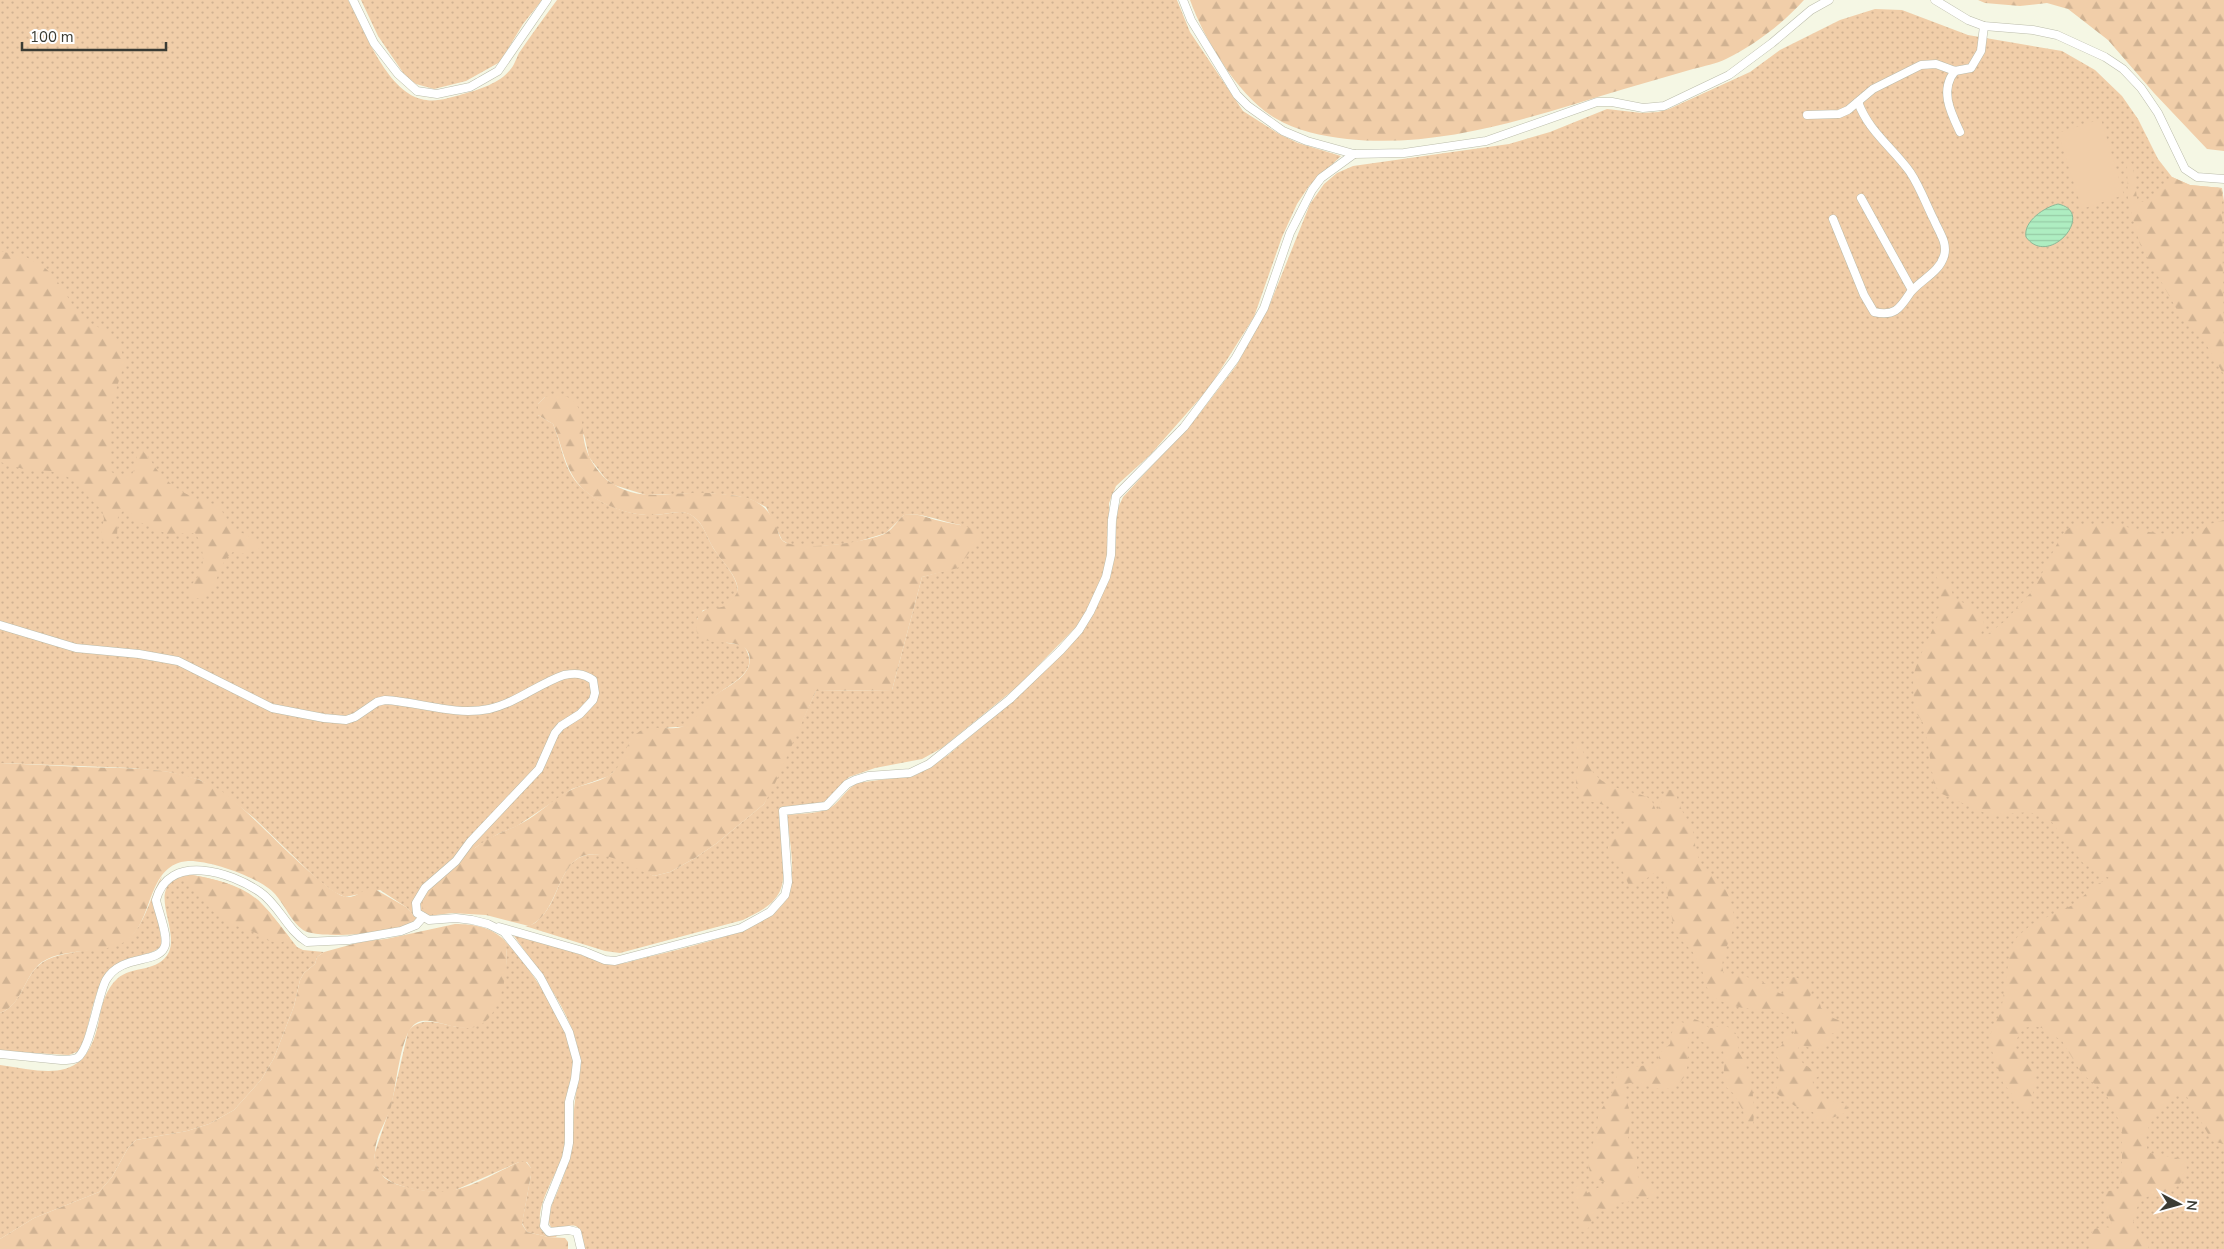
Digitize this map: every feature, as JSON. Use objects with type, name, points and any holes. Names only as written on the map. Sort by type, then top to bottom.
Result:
[{"type":"street","points":[[353,0],[374,43],[398,74],[417,91],[437,94],[470,86],[498,71],[547,0]]},
{"type":"street","points":[[1183,0],[1191,20],[1237,95],[1248,106],[1283,131],[1307,141],[1354,154],[1404,153],[1486,141],[1597,102],[1612,102],[1643,108],[1664,106],[1729,75],[1812,10],[1829,0]]},
{"type":"street","points":[[1935,0],[1968,20],[1984,26],[2032,30],[2057,35],[2105,57],[2123,70],[2142,88],[2158,113],[2185,169],[2198,176],[2224,179]]},
{"type":"street","points":[[1960,132],[1946,93],[1949,79],[1955,72],[1971,68],[1977,60],[1981,51],[1984,26]]},
{"type":"street","points":[[1807,115],[1838,114],[1848,110],[1873,88],[1921,65],[1936,64],[1955,72]]},
{"type":"street","points":[[1833,219],[1864,295],[1874,312],[1894,313],[1902,306],[1912,290],[1940,264],[1944,256],[1944,243],[1918,185],[1909,171],[1869,126],[1858,102]]},
{"type":"street","points":[[0,625],[76,648],[162,657],[178,661],[272,708],[337,720],[355,717],[377,702],[385,700],[454,710],[490,708],[564,675],[576,673],[587,676],[593,680],[595,686],[593,700],[580,714],[561,726],[555,733],[539,770],[470,842],[456,860],[425,888],[419,896],[416,909],[423,917],[429,920],[456,918],[488,924],[552,941],[605,960],[615,961],[741,928],[770,912],[785,895],[789,870],[783,812],[826,806],[847,784],[855,780],[868,776],[910,773],[929,764],[1010,699],[1079,630],[1090,612],[1106,577],[1111,555],[1112,514],[1116,496],[1184,427],[1235,359],[1264,308],[1290,234],[1312,190],[1321,178],[1354,154]]},
{"type":"street","points":[[1861,198],[1912,290]]},
{"type":"street","points":[[0,1054],[62,1060],[77,1058],[89,1036],[101,992],[110,974],[123,964],[159,954],[165,947],[166,937],[156,900],[169,878],[178,872],[192,869],[228,876],[261,892],[294,931],[307,942],[349,940],[401,931],[416,925],[423,917]]},
{"type":"street","points":[[488,924],[504,932],[540,977],[569,1032],[576,1052],[577,1070],[569,1108],[569,1143],[566,1158],[547,1205],[544,1226],[549,1232],[569,1230],[577,1232],[581,1249]]},
{"type":"green space","points":[[0,0],[348,0],[377,57],[397,84],[408,93],[421,99],[437,100],[475,90],[495,82],[506,75],[519,53],[557,0],[1177,0],[1190,32],[1243,111],[1279,134],[1298,143],[1341,156],[1309,186],[1297,204],[1282,237],[1254,317],[1209,388],[1150,455],[1116,486],[1109,503],[1109,553],[1104,574],[1080,623],[1017,687],[942,748],[922,759],[875,768],[849,777],[826,801],[780,808],[784,874],[780,891],[773,901],[764,908],[743,920],[620,953],[605,951],[525,926],[535,923],[544,914],[565,873],[573,862],[583,856],[595,854],[607,856],[632,865],[654,876],[670,872],[717,843],[764,804],[816,691],[892,690],[922,577],[958,567],[961,525],[911,514],[904,515],[886,533],[853,543],[800,547],[790,545],[782,540],[766,507],[752,500],[738,496],[706,493],[646,495],[614,485],[605,478],[589,457],[584,435],[545,397],[538,404],[538,415],[553,424],[570,472],[587,492],[614,508],[624,511],[644,515],[685,512],[698,520],[713,548],[736,581],[738,592],[728,605],[703,610],[697,619],[727,643],[743,645],[748,655],[749,663],[747,670],[712,699],[692,723],[682,727],[661,729],[630,742],[619,767],[609,776],[572,789],[517,826],[498,834],[476,847],[461,861],[417,919],[406,907],[380,890],[345,897],[334,892],[318,880],[254,818],[223,793],[200,780],[169,772],[131,768],[0,763]]},
{"type":"green space","points":[[361,0],[542,0],[523,24],[500,62],[466,81],[434,89],[416,84],[406,77],[378,36]]},
{"type":"green space","points":[[1190,0],[1804,0],[1768,33],[1737,53],[1718,62],[1556,110],[1487,128],[1453,135],[1382,141],[1347,139],[1310,132],[1283,123],[1261,108],[1248,96],[1213,49]]},
{"type":"green space","points":[[1978,0],[2224,0],[2224,151],[2207,149],[2154,93],[2108,40],[2068,9],[2047,3],[2020,6],[1985,3]]},
{"type":"green space","points":[[1875,9],[1902,10],[1968,35],[2062,51],[2095,70],[2122,96],[2138,119],[2158,159],[2172,177],[2190,185],[2222,188],[2224,201],[2224,1249],[585,1249],[583,1238],[577,1227],[551,1227],[549,1213],[570,1156],[580,1060],[576,1042],[563,1009],[544,977],[512,933],[610,964],[626,963],[716,939],[741,930],[779,909],[788,895],[791,886],[792,866],[787,815],[818,812],[829,808],[857,783],[916,775],[948,755],[997,714],[1083,629],[1096,609],[1113,565],[1118,508],[1123,497],[1197,417],[1236,366],[1270,304],[1310,204],[1324,184],[1337,173],[1353,166],[1509,144],[1550,132],[1607,109],[1642,113],[1669,109],[1750,72],[1780,50],[1840,20]]},
{"type":"green space","points":[[2101,119],[2124,195],[2082,209],[2058,133]]},
{"type":"green space","points":[[2129,160],[2133,165],[2137,199],[2140,202],[2151,200],[2155,197],[2163,190],[2172,177],[2190,185],[2222,188],[2224,375],[2200,334],[2176,308],[2140,244],[2128,201],[2127,165]]},
{"type":"green space","points":[[0,251],[26,257],[45,268],[54,276],[82,319],[108,332],[118,340],[125,362],[110,408],[110,471],[115,474],[132,474],[136,466],[137,452],[141,450],[171,484],[193,497],[218,505],[233,528],[257,541],[260,546],[258,550],[241,554],[233,552],[227,558],[209,592],[203,596],[195,599],[189,592],[190,586],[199,575],[203,559],[202,548],[195,533],[167,534],[137,521],[130,512],[124,510],[118,516],[117,536],[109,540],[102,539],[100,538],[104,519],[102,510],[89,498],[86,489],[66,476],[50,471],[23,469],[0,462]]},
{"type":"green space","points":[[554,394],[572,399],[577,405],[580,411],[586,450],[596,468],[607,480],[617,487],[628,491],[648,495],[708,493],[744,497],[766,509],[782,540],[789,544],[801,546],[832,545],[865,540],[886,533],[904,515],[920,516],[964,526],[982,535],[958,568],[922,577],[892,690],[816,691],[764,804],[717,843],[670,872],[654,876],[622,861],[600,855],[585,855],[575,861],[567,871],[548,908],[540,919],[529,926],[486,915],[452,913],[428,916],[422,909],[423,898],[455,864],[471,851],[490,838],[529,819],[567,792],[614,772],[630,741],[640,731],[650,728],[676,728],[691,722],[713,697],[742,677],[749,665],[749,654],[744,647],[736,644],[706,640],[699,636],[696,628],[699,614],[704,610],[723,607],[733,599],[738,591],[733,575],[714,549],[700,524],[694,517],[684,512],[646,515],[620,510],[603,503],[581,487],[566,462],[553,424],[538,415],[538,404],[545,397]]},
{"type":"green space","points":[[2224,520],[2224,1144],[2212,1141],[2187,1097],[2180,1094],[2171,1100],[2155,1117],[2147,1130],[2148,1152],[2181,1159],[2185,1161],[2187,1169],[2183,1180],[2177,1187],[2149,1196],[2137,1208],[2133,1223],[2146,1239],[2149,1249],[2091,1249],[2090,1235],[2094,1229],[2103,1227],[2113,1228],[2104,1201],[2108,1191],[2119,1190],[2122,1167],[2122,1127],[2105,1092],[2082,1074],[2062,1041],[2042,1028],[2034,1026],[2024,1028],[2016,1041],[2017,1051],[2020,1056],[2034,1071],[2035,1082],[2029,1115],[2003,1083],[1991,1048],[1990,1035],[2001,1011],[2011,946],[2018,936],[2032,924],[2073,905],[2096,885],[2109,878],[2083,863],[2051,821],[2029,812],[1987,814],[1942,794],[1934,785],[1923,723],[1914,709],[1913,677],[1917,663],[1936,622],[1940,606],[1941,590],[1935,572],[1949,583],[1954,598],[1980,611],[1984,623],[1979,641],[2005,621],[2034,589],[2058,542],[2065,531],[2072,526],[2109,523],[2149,532],[2186,536],[2200,532],[2210,524]]},
{"type":"green space","points":[[1576,742],[1596,776],[1616,788],[1647,797],[1652,801],[1657,813],[1666,790],[1673,790],[1677,796],[1682,811],[1693,831],[1698,858],[1705,868],[1721,883],[1732,905],[1734,926],[1724,954],[1722,967],[1724,974],[1756,980],[1783,994],[1786,978],[1795,977],[1810,984],[1812,990],[1810,997],[1819,1000],[1821,1008],[1833,1018],[1841,1021],[1843,1026],[1839,1031],[1831,1034],[1830,1045],[1815,1050],[1802,1045],[1798,1048],[1798,1053],[1803,1064],[1818,1073],[1819,1076],[1813,1080],[1815,1091],[1824,1098],[1846,1104],[1847,1109],[1845,1113],[1821,1122],[1817,1121],[1813,1112],[1795,1106],[1777,1094],[1776,1082],[1779,1077],[1780,1063],[1774,1051],[1782,1045],[1787,1034],[1794,1034],[1796,1025],[1786,1014],[1734,1006],[1709,994],[1701,967],[1692,951],[1675,934],[1665,880],[1660,874],[1654,873],[1635,887],[1629,886],[1621,869],[1609,855],[1608,847],[1612,839],[1625,827],[1625,819],[1614,808],[1592,802],[1580,794],[1576,783],[1579,761]]},
{"type":"green space","points":[[0,763],[155,770],[190,777],[207,783],[235,801],[305,868],[337,893],[350,897],[371,887],[406,907],[417,919],[409,925],[400,928],[372,933],[323,935],[311,933],[299,927],[275,894],[259,882],[235,871],[209,863],[188,861],[175,864],[159,880],[139,927],[132,936],[113,947],[64,954],[42,962],[31,975],[14,1004],[0,1013]]},
{"type":"green space","points":[[192,875],[229,884],[254,898],[297,947],[303,950],[324,952],[317,957],[315,964],[304,973],[300,980],[294,1006],[274,1058],[261,1080],[234,1110],[209,1124],[187,1131],[136,1140],[128,1148],[112,1177],[99,1192],[34,1218],[0,1239],[0,1065],[51,1071],[64,1069],[76,1064],[86,1055],[93,1040],[105,998],[113,983],[123,975],[152,966],[165,959],[169,952],[171,941],[165,895],[168,886],[177,879]]},
{"type":"green space","points":[[192,875],[230,884],[256,898],[290,938],[280,943],[269,941],[256,933],[226,922],[210,909],[194,887],[181,876]]},
{"type":"green space","points":[[162,876],[155,898],[162,945],[152,952],[122,961],[109,971],[102,980],[97,992],[79,1051],[69,1055],[0,1051],[0,1013],[14,1003],[36,968],[53,957],[104,947],[126,940],[142,921]]},
{"type":"green space","points":[[455,924],[488,929],[505,941],[507,954],[506,968],[501,994],[492,1014],[481,1024],[469,1028],[431,1021],[420,1021],[412,1027],[404,1042],[401,1053],[391,1107],[375,1147],[376,1165],[383,1176],[400,1186],[439,1192],[463,1188],[519,1162],[526,1162],[531,1168],[531,1175],[522,1224],[527,1232],[548,1237],[565,1238],[568,1242],[568,1249],[0,1249],[0,1239],[34,1218],[99,1192],[112,1177],[128,1148],[136,1140],[187,1131],[209,1124],[234,1110],[261,1080],[274,1058],[294,1006],[300,980],[304,973],[315,964],[317,957],[324,952],[364,941],[386,939]]},
{"type":"green space","points":[[500,936],[522,960],[545,993],[564,1029],[573,1059],[566,1104],[564,1150],[542,1204],[540,1214],[540,1224],[543,1232],[559,1233],[556,1237],[527,1232],[522,1223],[531,1175],[531,1168],[527,1162],[519,1162],[451,1192],[431,1192],[393,1183],[380,1174],[375,1163],[375,1152],[391,1105],[408,1032],[419,1023],[431,1022],[459,1027],[473,1027],[486,1020],[497,1003],[505,972],[506,949]]},
{"type":"green space","points":[[1694,1019],[1710,1028],[1725,1026],[1736,1033],[1739,1041],[1738,1051],[1743,1058],[1751,1086],[1754,1106],[1753,1124],[1747,1126],[1743,1111],[1734,1094],[1726,1087],[1723,1080],[1725,1059],[1723,1051],[1702,1042],[1698,1033],[1694,1030],[1688,1040],[1688,1061],[1685,1075],[1674,1087],[1660,1089],[1640,1083],[1626,1084],[1626,1097],[1631,1118],[1628,1138],[1637,1158],[1637,1175],[1639,1178],[1650,1182],[1659,1192],[1648,1198],[1633,1196],[1629,1202],[1618,1203],[1609,1210],[1596,1208],[1589,1227],[1585,1232],[1579,1231],[1580,1211],[1573,1196],[1575,1187],[1580,1185],[1585,1187],[1587,1193],[1608,1183],[1593,1178],[1590,1172],[1589,1160],[1597,1130],[1599,1113],[1611,1095],[1617,1076],[1626,1069],[1650,1065],[1659,1061],[1659,1054],[1670,1044],[1673,1027],[1678,1021],[1688,1024]]},
{"type":"shaded area","points":[[2058,204],[2069,209],[2073,217],[2071,226],[2057,243],[2046,246],[2036,245],[2026,237],[2026,231],[2031,220],[2047,208]]}]
